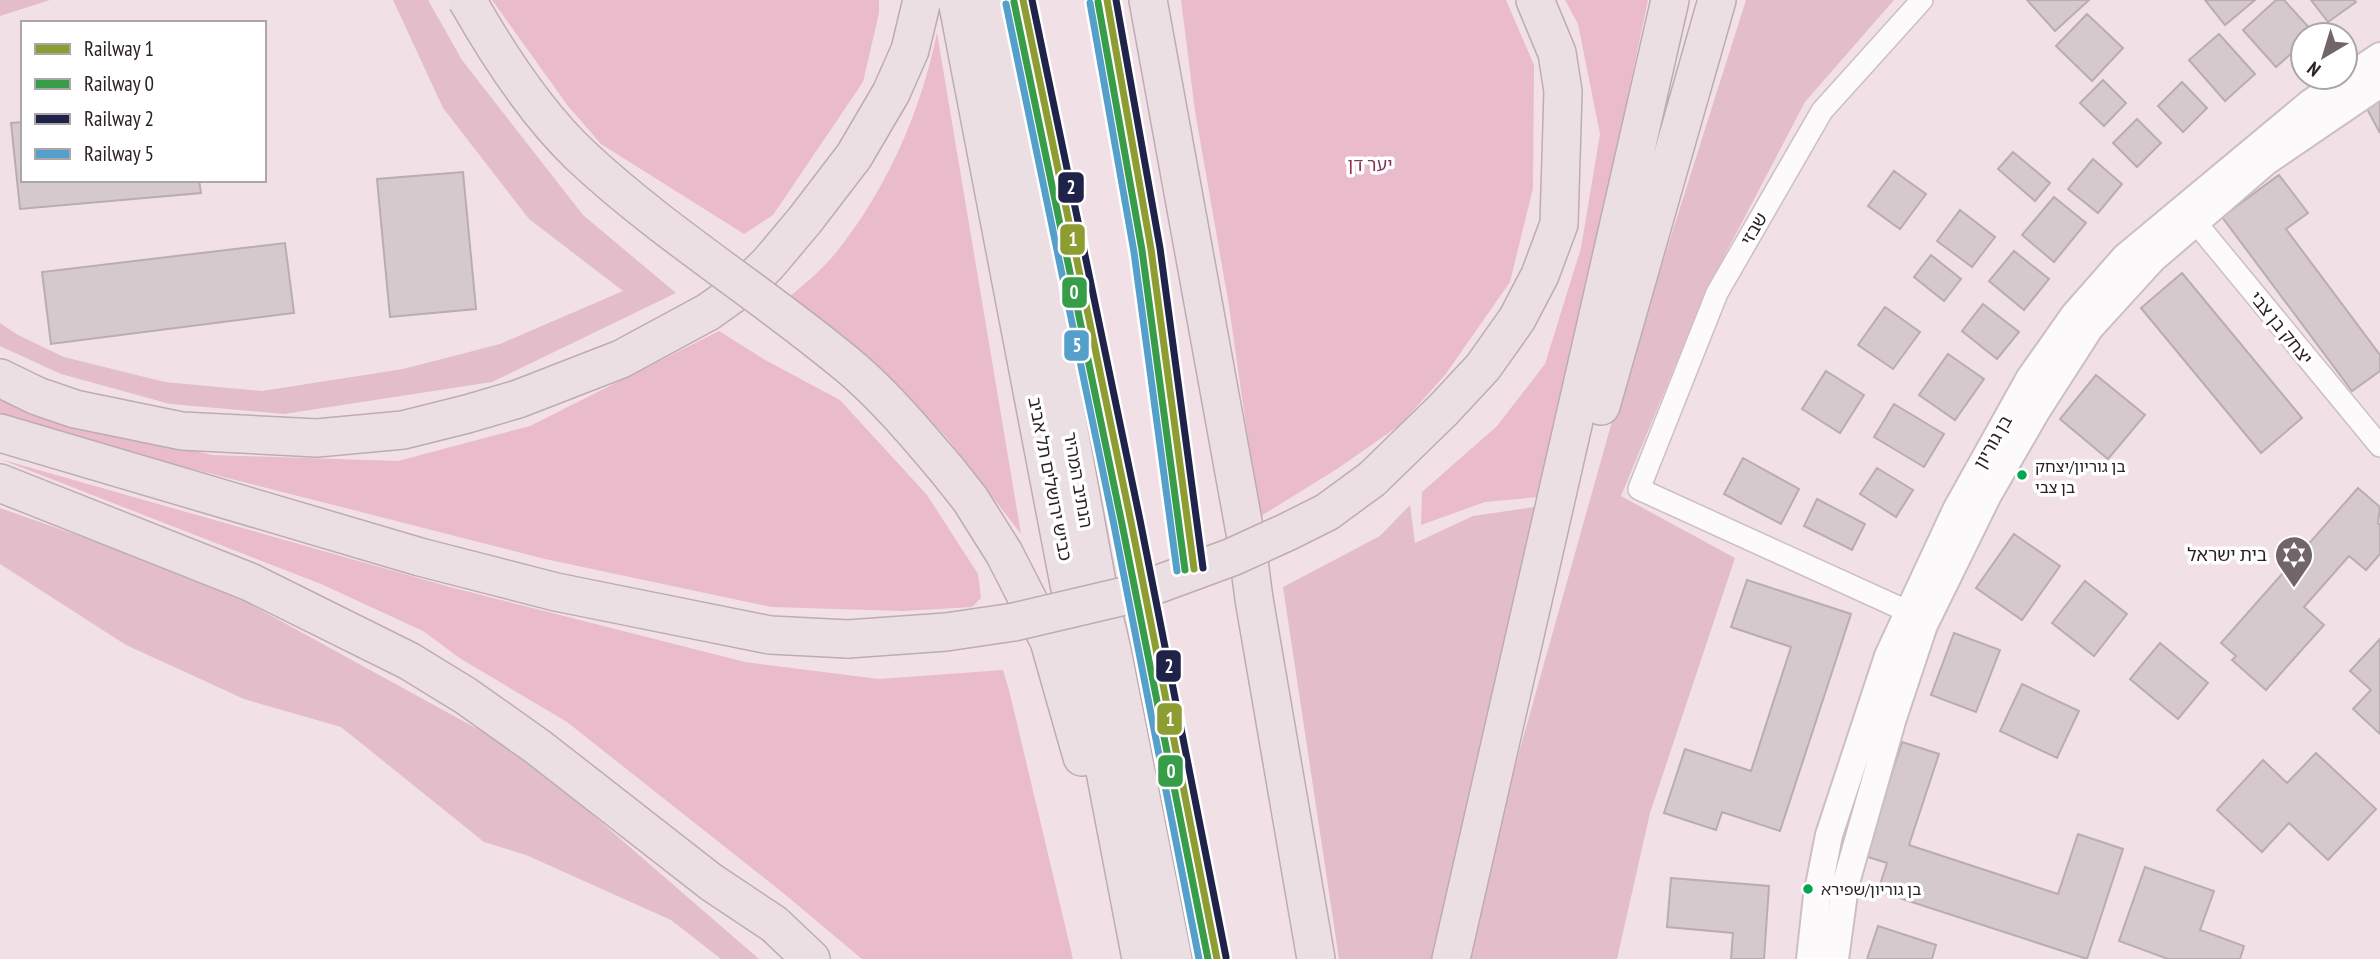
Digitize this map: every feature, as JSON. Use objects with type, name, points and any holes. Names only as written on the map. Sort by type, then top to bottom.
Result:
[{"type":"highway","points":[[467,0],[516,76],[578,153],[627,196],[769,302],[858,374],[892,407],[970,499],[1004,553],[1049,642],[1140,959]]},
{"type":"highway","points":[[0,378],[37,396],[75,409],[182,431],[317,438],[403,429],[467,414],[518,399],[621,359],[708,312],[754,278],[790,238],[854,156],[891,93],[910,50],[922,0]]},
{"type":"highway","name":"כביש ירושלים תל אביב","points":[[957,0],[1091,690],[1140,959]]},
{"type":"highway","name":"הנתיב המהיר","points":[[990,0],[1097,586],[1173,959]]},
{"type":"highway","points":[[1148,0],[1245,538],[1316,959]]},
{"type":"highway","points":[[0,433],[420,557],[556,592],[770,635],[848,639],[946,632],[1014,622],[1129,595],[1232,557],[1327,512],[1372,479],[1443,410],[1483,367],[1517,319],[1540,275],[1559,224],[1563,91],[1557,53],[1535,0]]},
{"type":"highway","points":[[1451,959],[1670,0]]},
{"type":"highway","points":[[1472,865],[1717,0]]},
{"type":"highway","points":[[1674,148],[1728,0]]},
{"type":"highway","points":[[0,483],[250,582],[409,661],[466,696],[538,747],[711,882],[774,924],[811,959]]},
{"type":"street","name":"שבזי","points":[[1918,616],[1639,489],[1717,293],[1822,111],[1922,0]]},
{"type":"street","name":"בן גוריון","points":[[2189,215],[2310,103],[2380,56]]},
{"type":"street","name":"בן גוריון","points":[[1835,959],[1845,886],[1893,718],[1918,616],[1956,510],[2029,379],[2074,315],[2125,257],[2380,84]]},
{"type":"street","name":"יצחק בן צבי","points":[[2189,215],[2380,446]]},
{"type":"street","name":"בן גוריון","points":[[1810,959],[1817,896],[1829,835],[1888,656],[1918,616]]},
{"type":"shaded area","points":[[0,0],[50,0],[0,16]]},
{"type":"shaded area","points":[[393,0],[428,0],[462,60],[583,215],[676,293],[492,382],[284,414],[170,404],[61,374],[0,346],[0,323],[18,335],[64,357],[165,382],[262,391],[403,369],[500,344],[623,291],[529,219],[443,108]]},
{"type":"shaded area","points":[[1746,0],[1894,0],[1805,102],[1707,289],[1621,496],[1735,558],[1650,813],[1617,959],[1469,959],[1484,877],[1611,425]]},
{"type":"shaded area","points":[[1410,505],[1415,543],[1473,516],[1549,505],[1495,721],[1443,908],[1435,959],[1339,959],[1283,587],[1380,536]]},
{"type":"shaded area","points":[[0,508],[210,582],[494,738],[579,803],[759,959],[721,959],[671,920],[526,855],[484,842],[341,727],[244,699],[126,645],[0,564]]},
{"type":"green space","points":[[492,0],[879,0],[879,13],[863,82],[773,215],[744,234],[601,144],[568,106]]},
{"type":"green space","name":"יער דן","points":[[1181,0],[1506,0],[1534,65],[1533,188],[1510,282],[1445,375],[1400,425],[1337,469],[1261,516],[1229,306],[1195,111]]},
{"type":"green space","points":[[1565,0],[1648,0],[1588,285],[1538,497],[1485,502],[1421,525],[1422,492],[1497,426],[1545,364],[1581,248],[1600,134],[1578,24]]},
{"type":"green space","points":[[937,33],[1021,534],[946,437],[917,407],[788,298],[833,257],[856,226],[887,174],[922,91]]},
{"type":"green space","points":[[719,331],[767,361],[840,400],[927,495],[978,574],[981,598],[972,607],[903,611],[771,607],[545,559],[142,456],[0,415],[0,398],[24,408],[212,455],[398,461],[530,426]]},
{"type":"green space","points":[[0,459],[450,587],[745,662],[879,679],[1003,670],[1073,959],[862,959],[782,892],[567,722],[461,659],[423,631],[321,584]]},
{"type":"building","points":[[2027,0],[2089,0],[2055,31]]},
{"type":"building","points":[[2205,0],[2255,0],[2225,25]]},
{"type":"building","points":[[2276,0],[2284,0],[2303,21],[2289,21],[2289,55],[2276,67],[2243,30]]},
{"type":"building","points":[[2311,0],[2356,2],[2329,21]]},
{"type":"building","points":[[2087,14],[2123,48],[2092,81],[2056,46]]},
{"type":"building","points":[[2219,34],[2255,74],[2225,101],[2189,60]]},
{"type":"building","points":[[2103,80],[2126,103],[2104,126],[2080,103]]},
{"type":"building","points":[[2182,82],[2207,108],[2183,132],[2158,106]]},
{"type":"building","points":[[2380,100],[2380,133],[2366,107]]},
{"type":"building","points":[[2137,119],[2161,143],[2137,167],[2113,143]]},
{"type":"building","points":[[21,122],[21,182],[199,182],[201,193],[20,209],[11,123]]},
{"type":"building","points":[[2013,152],[2050,183],[2035,201],[1998,169]]},
{"type":"building","points":[[2093,159],[2122,184],[2098,213],[2068,189]]},
{"type":"building","points":[[1894,171],[1926,194],[1900,229],[1868,206]]},
{"type":"building","points":[[463,172],[476,309],[390,317],[377,179]]},
{"type":"building","points":[[2279,175],[2308,213],[2286,229],[2380,355],[2380,371],[2352,391],[2222,217]]},
{"type":"building","points":[[2054,197],[2086,223],[2054,262],[2022,235]]},
{"type":"building","points":[[1960,210],[1995,237],[1972,267],[1937,241]]},
{"type":"building","points":[[285,243],[294,313],[51,344],[42,272]]},
{"type":"building","points":[[2014,251],[2049,279],[2024,310],[1989,281]]},
{"type":"building","points":[[1931,255],[1961,279],[1944,301],[1914,277]]},
{"type":"building","points":[[2182,273],[2302,418],[2261,453],[2141,308]]},
{"type":"building","points":[[1983,304],[2019,332],[1997,359],[1962,331]]},
{"type":"building","points":[[1885,307],[1920,332],[1893,369],[1858,345]]},
{"type":"building","points":[[1948,354],[1984,379],[1955,420],[1919,395]]},
{"type":"building","points":[[1826,371],[1864,395],[1840,433],[1802,409]]},
{"type":"building","points":[[2096,375],[2145,415],[2108,459],[2060,419]]},
{"type":"building","points":[[1894,404],[1944,434],[1924,467],[1874,437]]},
{"type":"building","points":[[1743,458],[1799,489],[1781,524],[1724,494]]},
{"type":"building","points":[[1877,468],[1913,490],[1896,517],[1860,494]]},
{"type":"building","name":"בית ישראל","points":[[2358,488],[2380,507],[2380,554],[2366,570],[2349,556],[2304,607],[2324,625],[2266,690],[2232,660],[2236,656],[2221,643]]},
{"type":"building","points":[[1817,499],[1865,524],[1852,550],[1804,526]]},
{"type":"building","points":[[2014,534],[2060,566],[2022,620],[1976,588]]},
{"type":"building","points":[[1747,580],[1851,614],[1780,831],[1722,812],[1716,830],[1664,813],[1685,749],[1751,771],[1791,647],[1731,627]]},
{"type":"building","points":[[2085,581],[2127,614],[2094,656],[2052,623]]},
{"type":"building","points":[[1954,633],[2000,650],[1976,712],[1931,695]]},
{"type":"building","points":[[2380,639],[2380,734],[2353,709],[2371,690],[2350,671]]},
{"type":"building","points":[[2160,643],[2208,683],[2178,719],[2130,679]]},
{"type":"building","points":[[2022,684],[2079,711],[2057,758],[2000,731]]},
{"type":"building","points":[[1902,742],[1939,754],[1909,845],[2058,894],[2078,834],[2123,849],[2087,959],[1878,891],[1887,863],[1865,856]]},
{"type":"building","points":[[2316,753],[2376,809],[2328,860],[2289,823],[2262,852],[2217,810],[2263,760],[2287,783]]},
{"type":"building","points":[[2145,867],[2214,891],[2200,930],[2244,946],[2240,959],[2168,959],[2119,941]]},
{"type":"building","points":[[1671,878],[1769,886],[1764,959],[1731,959],[1733,933],[1667,927]]},
{"type":"building","points":[[1878,926],[1936,945],[1932,959],[1867,959]]},
{"type":"rail line","name":"1","points":[[1023,0],[1131,522],[1217,959]]},
{"type":"rail line","name":"2","points":[[1032,0],[1140,520],[1226,957]]},
{"type":"rail line","name":"1","points":[[1107,0],[1151,249],[1194,569]]},
{"type":"rail line","name":"2","points":[[1116,0],[1160,248],[1203,568]]},
{"type":"rail line","name":"0","points":[[1014,2],[1122,524],[1208,959]]},
{"type":"rail line","name":"0","points":[[1098,2],[1142,250],[1185,570]]},
{"type":"rail line","name":"5","points":[[1090,3],[1134,252],[1177,571]]},
{"type":"rail line","name":"5","points":[[1006,4],[1114,525],[1199,959]]},
{"type":"place","name":"בן גוריון/יצחק בן צבי","points":[[2022,475]]},
{"type":"place","name":"בית ישראל","points":[[2294,589]]},
{"type":"place","name":"בן גוריון/שפירא","points":[[1808,889]]}]
